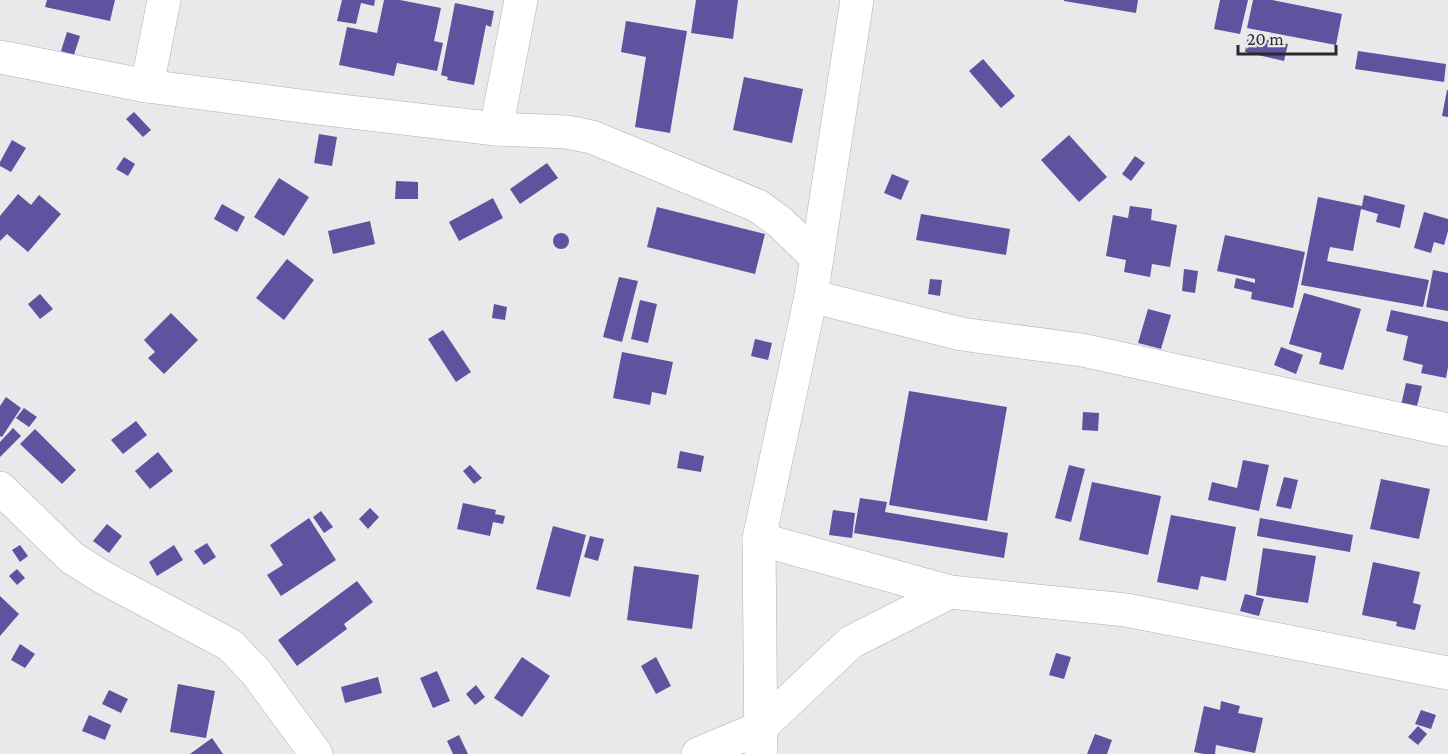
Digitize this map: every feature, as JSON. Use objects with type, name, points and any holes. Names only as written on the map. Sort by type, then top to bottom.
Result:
[{"type":"street","points":[[147,86],[164,0]]},
{"type":"street","points":[[496,129],[521,0]]},
{"type":"street","points":[[761,741],[759,539],[811,296],[856,0]]},
{"type":"street","points":[[0,57],[147,86],[496,129],[567,132],[592,137],[758,206],[781,223],[817,258]]},
{"type":"street","points":[[811,296],[961,334],[1082,350],[1448,430]]},
{"type":"street","points":[[0,488],[72,558],[104,578],[230,645],[256,672],[316,754]]},
{"type":"street","points":[[759,539],[950,592],[1126,610],[1448,674]]},
{"type":"street","points":[[698,754],[761,741],[851,642],[950,592]]},
{"type":"building","points":[[47,0],[115,0],[110,21],[45,7]]},
{"type":"building","points":[[342,0],[375,0],[374,6],[361,3],[356,24],[337,21]]},
{"type":"building","points":[[384,0],[400,0],[441,8],[434,41],[443,43],[437,71],[397,63],[394,76],[339,65],[347,27],[377,33]]},
{"type":"building","points":[[696,0],[738,0],[733,39],[691,33]]},
{"type":"building","points":[[1064,0],[1138,0],[1136,13]]},
{"type":"building","points":[[1220,0],[1248,0],[1240,34],[1214,29]]},
{"type":"building","points":[[1253,0],[1272,0],[1342,14],[1336,45],[1247,28]]},
{"type":"building","points":[[455,3],[494,11],[491,27],[486,25],[474,85],[447,80],[448,77],[441,75]]},
{"type":"building","points":[[626,21],[687,31],[670,133],[635,127],[646,57],[621,52]]},
{"type":"building","points":[[67,32],[80,36],[74,55],[61,51]]},
{"type":"building","points":[[1248,35],[1288,44],[1284,61],[1245,52]]},
{"type":"building","points":[[1358,51],[1446,64],[1444,82],[1355,69]]},
{"type":"building","points":[[983,59],[1015,96],[1001,108],[969,71]]},
{"type":"building","points":[[744,77],[803,89],[792,143],[733,130]]},
{"type":"building","points":[[1448,90],[1448,117],[1442,116]]},
{"type":"building","points":[[134,112],[151,130],[143,137],[126,119]]},
{"type":"building","points":[[319,134],[337,137],[332,166],[314,163]]},
{"type":"building","points":[[1069,135],[1107,177],[1079,202],[1041,160]]},
{"type":"building","points":[[12,140],[26,148],[11,172],[0,166],[0,162]]},
{"type":"building","points":[[1135,156],[1145,163],[1131,181],[1122,174]]},
{"type":"building","points":[[124,157],[135,164],[128,176],[116,169]]},
{"type":"building","points":[[547,163],[558,178],[520,204],[510,189]]},
{"type":"building","points":[[892,174],[909,181],[901,200],[884,193]]},
{"type":"building","points":[[279,178],[309,197],[284,236],[254,217]]},
{"type":"building","points":[[396,181],[418,182],[418,199],[395,199]]},
{"type":"building","points":[[18,194],[31,205],[39,195],[61,214],[28,252],[7,234],[0,241],[0,216]]},
{"type":"building","points":[[1364,195],[1405,205],[1400,228],[1376,222],[1378,214],[1361,209],[1353,251],[1330,247],[1327,261],[1429,280],[1423,307],[1301,285],[1318,197],[1362,206]]},
{"type":"building","points":[[493,198],[503,218],[459,241],[449,222]]},
{"type":"building","points":[[222,204],[245,217],[237,232],[214,219]]},
{"type":"building","points":[[1130,206],[1152,209],[1151,220],[1177,225],[1170,267],[1152,264],[1150,277],[1124,272],[1126,260],[1106,256],[1113,215],[1128,218]]},
{"type":"building","points":[[657,207],[765,234],[755,274],[647,247]]},
{"type":"building","points":[[1424,212],[1448,219],[1448,231],[1444,245],[1434,242],[1431,253],[1414,248]]},
{"type":"building","points":[[921,214],[1010,229],[1006,255],[916,240]]},
{"type":"building","points":[[370,221],[375,244],[333,254],[328,231]]},
{"type":"building","points":[[558,233],[564,233],[569,241],[567,247],[558,249],[553,244],[553,238]]},
{"type":"building","points":[[1225,235],[1305,252],[1293,308],[1251,299],[1252,292],[1234,288],[1236,278],[1255,283],[1255,279],[1217,271]]},
{"type":"building","points":[[287,259],[314,280],[284,320],[256,298]]},
{"type":"building","points":[[1184,269],[1198,271],[1195,293],[1182,291]]},
{"type":"building","points":[[1433,270],[1448,273],[1448,311],[1426,307]]},
{"type":"building","points":[[619,277],[638,281],[622,342],[603,337]]},
{"type":"building","points":[[930,279],[942,280],[940,296],[928,294]]},
{"type":"building","points":[[1304,293],[1361,309],[1343,370],[1319,364],[1322,353],[1289,344]]},
{"type":"building","points":[[40,294],[53,309],[40,319],[28,304]]},
{"type":"building","points":[[640,300],[657,304],[648,343],[631,339]]},
{"type":"building","points":[[494,304],[507,307],[505,320],[492,318]]},
{"type":"building","points":[[1148,309],[1171,315],[1161,349],[1138,343]]},
{"type":"building","points":[[1391,310],[1448,322],[1446,378],[1421,373],[1423,365],[1403,360],[1408,336],[1386,331]]},
{"type":"building","points":[[171,313],[198,340],[164,374],[148,358],[155,352],[144,340]]},
{"type":"building","points":[[443,330],[471,372],[456,382],[428,339]]},
{"type":"building","points":[[755,339],[772,343],[768,360],[751,356]]},
{"type":"building","points":[[1281,347],[1303,355],[1296,374],[1274,365]]},
{"type":"building","points":[[622,352],[673,362],[666,395],[652,392],[650,405],[613,398]]},
{"type":"building","points":[[1406,383],[1422,386],[1415,414],[1400,410]]},
{"type":"building","points":[[909,391],[1007,407],[987,521],[889,505]]},
{"type":"building","points":[[6,397],[21,408],[2,437],[0,436],[0,406]]},
{"type":"building","points":[[24,408],[37,417],[29,427],[16,418]]},
{"type":"building","points":[[1083,412],[1099,413],[1098,431],[1082,430]]},
{"type":"building","points":[[136,421],[147,435],[123,454],[111,440]]},
{"type":"building","points":[[13,428],[21,436],[0,457],[0,442]]},
{"type":"building","points":[[35,429],[76,470],[62,484],[20,444]]},
{"type":"building","points":[[680,451],[704,456],[701,472],[677,468]]},
{"type":"building","points":[[158,452],[173,471],[150,489],[135,471]]},
{"type":"building","points":[[1243,460],[1269,465],[1259,511],[1208,500],[1212,482],[1237,488]]},
{"type":"building","points":[[470,465],[482,478],[474,484],[463,471]]},
{"type":"building","points":[[1069,465],[1085,469],[1071,522],[1055,518]]},
{"type":"building","points":[[1284,477],[1298,480],[1291,509],[1276,506]]},
{"type":"building","points":[[1381,479],[1430,489],[1419,539],[1370,529]]},
{"type":"building","points":[[1092,482],[1161,496],[1148,555],[1079,540]]},
{"type":"building","points":[[860,498],[887,502],[885,512],[1008,533],[1004,558],[854,533]]},
{"type":"building","points":[[463,503],[496,510],[495,514],[505,516],[503,524],[493,522],[490,536],[457,529]]},
{"type":"building","points":[[370,508],[379,517],[368,529],[359,519]]},
{"type":"building","points":[[833,510],[855,513],[852,538],[829,535]]},
{"type":"building","points":[[321,511],[333,527],[324,533],[313,517]]},
{"type":"building","points":[[1171,515],[1236,527],[1226,581],[1201,576],[1198,590],[1157,582]]},
{"type":"building","points":[[309,518],[336,560],[281,596],[267,575],[283,565],[270,545]]},
{"type":"building","points":[[1260,518],[1353,535],[1350,552],[1257,536]]},
{"type":"building","points":[[107,524],[122,536],[109,553],[93,541]]},
{"type":"building","points":[[553,526],[586,535],[570,597],[536,589]]},
{"type":"building","points":[[590,536],[604,539],[598,561],[584,557]]},
{"type":"building","points":[[207,543],[216,557],[204,565],[194,551]]},
{"type":"building","points":[[20,545],[28,556],[20,562],[12,550]]},
{"type":"building","points":[[174,545],[183,560],[157,576],[149,562]]},
{"type":"building","points":[[1263,548],[1316,556],[1308,603],[1256,595]]},
{"type":"building","points":[[1373,562],[1420,572],[1413,603],[1421,605],[1415,630],[1396,626],[1397,622],[1362,615]]},
{"type":"building","points":[[634,566],[699,575],[692,629],[627,620]]},
{"type":"building","points":[[17,569],[25,578],[17,585],[9,576]]},
{"type":"building","points":[[357,581],[373,602],[344,624],[347,629],[297,666],[278,640]]},
{"type":"building","points":[[1245,594],[1264,599],[1259,616],[1240,611]]},
{"type":"building","points":[[0,596],[19,614],[0,636]]},
{"type":"building","points":[[20,644],[35,654],[25,668],[11,660]]},
{"type":"building","points":[[1056,653],[1071,657],[1064,679],[1049,675]]},
{"type":"building","points":[[522,657],[550,676],[522,717],[494,698]]},
{"type":"building","points":[[656,657],[671,686],[656,694],[641,666]]},
{"type":"building","points":[[437,671],[450,701],[433,708],[420,678]]},
{"type":"building","points":[[378,677],[382,693],[345,703],[341,687]]},
{"type":"building","points":[[178,684],[215,691],[206,738],[170,732]]},
{"type":"building","points":[[476,685],[485,697],[475,705],[466,694]]},
{"type":"building","points":[[109,690],[128,699],[121,713],[102,704]]},
{"type":"building","points":[[1221,701],[1240,706],[1238,713],[1263,718],[1255,753],[1216,745],[1215,754],[1194,752],[1204,706],[1220,710]]},
{"type":"building","points":[[1421,710],[1436,715],[1431,729],[1415,724]]},
{"type":"building","points":[[89,715],[111,725],[105,740],[82,731]]},
{"type":"building","points":[[1418,726],[1427,734],[1418,745],[1408,737]]},
{"type":"building","points":[[1095,734],[1112,740],[1107,754],[1087,754]]},
{"type":"building","points":[[459,735],[468,754],[453,754],[447,741]]},
{"type":"building","points":[[212,738],[223,754],[190,754]]}]
